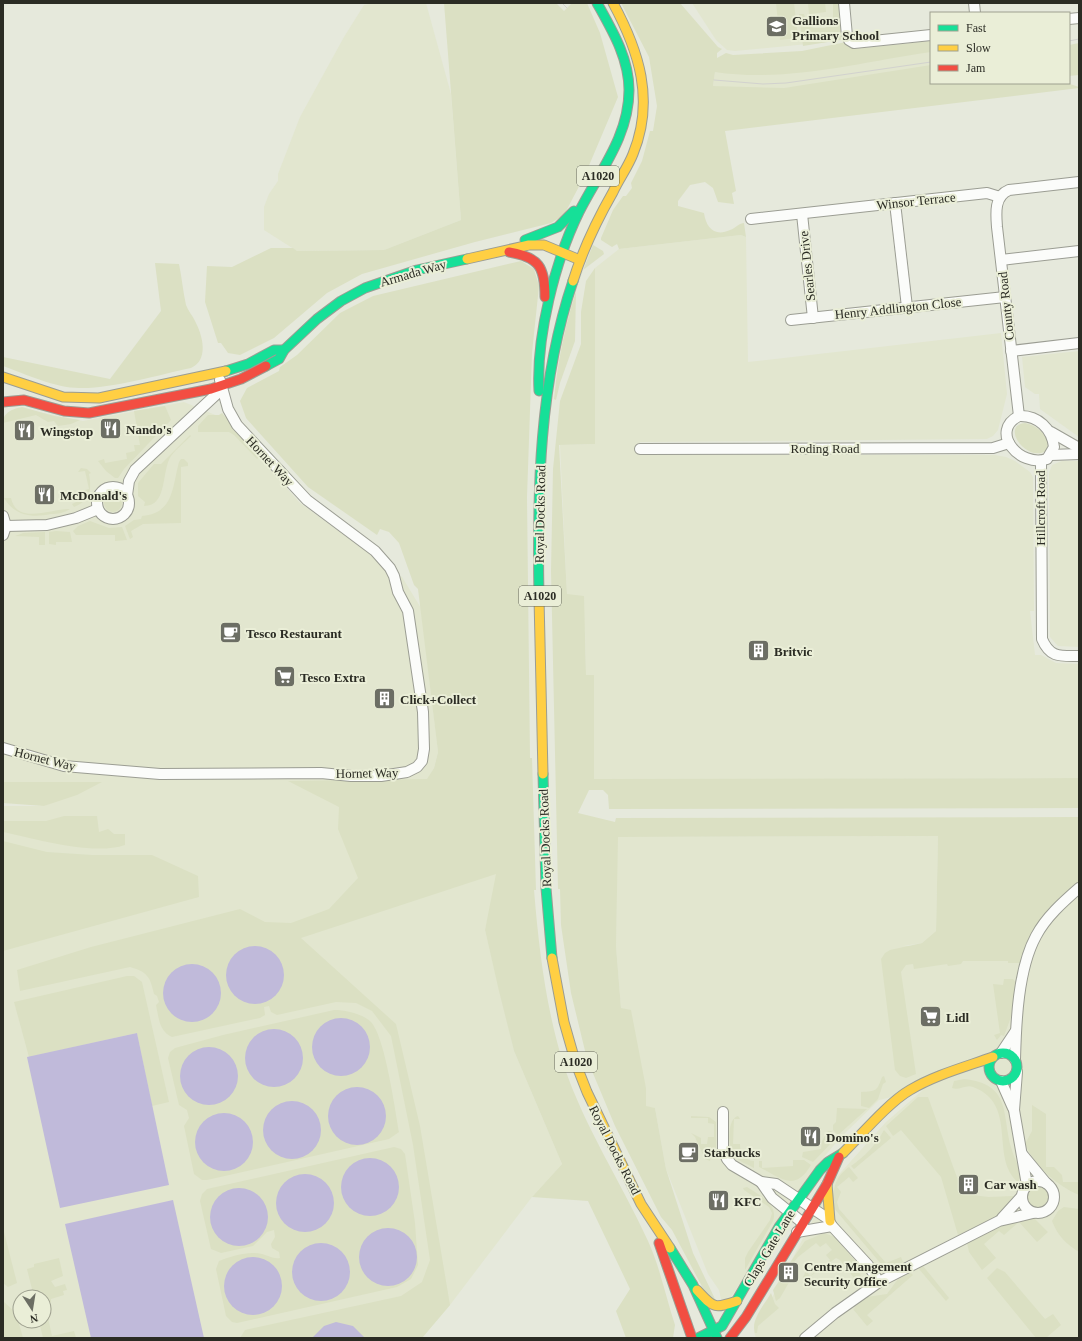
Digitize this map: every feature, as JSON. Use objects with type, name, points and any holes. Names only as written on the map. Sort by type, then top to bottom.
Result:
[{"type":"main road","name":"Royal Docks Road","points":[[543,434],[538,382],[544,321],[562,253],[578,214],[624,129],[628,109],[629,89],[626,65],[618,42],[597,3]]},
{"type":"main road","name":"Royal Docks Road","points":[[613,3],[630,34],[640,62],[645,99],[640,132],[635,151],[611,194],[580,260],[567,300],[555,351],[543,434],[539,497],[539,570],[547,889],[553,961],[559,995],[576,1062],[605,1132],[651,1221],[685,1270],[714,1336]]},
{"type":"main road","points":[[608,182],[640,132]]},
{"type":"main road","points":[[501,250],[551,232],[563,226],[597,178]]},
{"type":"main road","points":[[501,250],[544,256],[574,251],[595,205]]},
{"type":"main road","name":"Armada Way","points":[[3,383],[5,390],[3,402],[24,400],[64,411],[89,413],[142,404],[222,387],[256,372],[279,359],[284,350],[328,309],[364,288],[418,270],[501,250],[537,244],[544,245],[580,260]]},
{"type":"main road","points":[[524,254],[534,259],[542,270],[545,285],[544,321]]},
{"type":"main road","name":"Armada Way","points":[[3,377],[56,395],[90,398],[111,396],[218,373],[248,364],[274,350],[284,350]]},
{"type":"main road","points":[[1006,1053],[1015,1059],[1018,1068],[1011,1080],[1001,1081],[992,1075],[974,1071],[959,1070],[972,1063],[1006,1053]]},
{"type":"main road","points":[[992,1075],[989,1066],[997,1055]]},
{"type":"main road","name":"Claps Gate Lane","points":[[730,1338],[746,1317],[797,1232],[796,1218],[799,1199],[817,1173],[828,1162],[839,1157],[897,1099],[909,1090],[936,1077],[959,1070]]},
{"type":"main road","name":"Claps Gate Lane","points":[[698,1338],[714,1336],[722,1326],[749,1282],[768,1245],[796,1218],[811,1209],[834,1171],[839,1157]]},
{"type":"main road","points":[[827,1184],[827,1201],[831,1224]]},
{"type":"main road","name":"Royal Docks Road","points":[[651,1221],[692,1338]]},
{"type":"main road","points":[[691,1283],[710,1304],[718,1307],[737,1301]]},
{"type":"street","points":[[844,3],[849,40],[854,43],[930,35]]},
{"type":"street","points":[[1000,197],[1009,190],[1079,182]]},
{"type":"street","name":"Winsor Terrace","points":[[751,219],[987,192],[1000,197]]},
{"type":"street","name":"County Road","points":[[1000,197],[996,217],[1019,416]]},
{"type":"street","points":[[896,203],[907,307]]},
{"type":"street","name":"Searles Drive","points":[[802,214],[813,318]]},
{"type":"street","points":[[1001,260],[1079,251]]},
{"type":"street","name":"Henry Addlington Close","points":[[791,320],[1005,297]]},
{"type":"street","points":[[1011,351],[1079,343]]},
{"type":"street","points":[[127,495],[124,491],[115,487],[105,488],[97,499],[98,509],[104,516],[109,518],[118,518],[123,515],[128,507],[127,495],[129,481],[135,470],[222,387],[218,373]]},
{"type":"street","name":"Hornet Way","points":[[3,748],[64,766],[160,774],[321,773],[351,776],[381,776],[407,772],[417,767],[422,761],[424,749],[423,712],[410,618],[405,603],[398,592],[394,576],[390,568],[375,551],[330,518],[291,484],[237,425],[228,409],[222,387]]},
{"type":"street","points":[[1051,432],[1054,447],[1051,455],[1047,459],[1040,461],[1026,459],[1021,456],[1009,443],[1007,428],[1009,424],[1019,416],[1032,418],[1051,432],[1079,448]]},
{"type":"street","name":"Roding Road","points":[[640,449],[987,448],[1009,443]]},
{"type":"street","points":[[1051,455],[1079,454]]},
{"type":"street","name":"Hillcroft Road","points":[[1040,461],[1042,639],[1051,653],[1061,656],[1079,656]]},
{"type":"street","points":[[4,526],[47,525],[76,518],[98,509]]},
{"type":"street","points":[[1015,1059],[1015,1032],[1023,974],[1036,936],[1054,912],[1079,888]]},
{"type":"street","points":[[997,1055],[1015,1032]]},
{"type":"street","points":[[1014,1110],[1017,1072]]},
{"type":"street","points":[[1000,1221],[1022,1196],[1027,1185],[1014,1110],[1001,1081]]},
{"type":"street","points":[[723,1112],[723,1149],[727,1159],[736,1168],[761,1182],[776,1184],[811,1209],[822,1214],[868,1265],[879,1282]]},
{"type":"street","points":[[805,1338],[835,1313],[879,1282],[1000,1221],[1033,1213],[1043,1213],[1053,1204],[1053,1189],[1046,1183],[1022,1154]]},
{"type":"street","points":[[1027,1185],[1037,1181],[1046,1183]]},
{"type":"street","points":[[761,1182],[772,1198],[796,1218]]},
{"type":"street","points":[[1022,1196],[1025,1207],[1033,1213]]},
{"type":"street","points":[[797,1232],[831,1224]]},
{"type":"shaded area","points":[[375,3],[426,3],[451,94],[461,220],[384,250],[297,251],[264,230],[264,207],[269,194],[278,181],[278,174],[300,117],[344,37],[364,5]]},
{"type":"shaded area","points":[[444,3],[556,3],[564,11],[572,3],[587,3],[600,33],[618,97],[585,175],[564,215],[551,223],[475,242],[362,274],[327,293],[274,338],[240,355],[228,353],[221,343],[218,343],[205,302],[207,266],[232,267],[271,248],[293,248],[297,251],[384,250],[461,220]]},
{"type":"shaded area","points":[[621,3],[680,3],[718,47],[722,49],[717,53],[717,58],[726,53],[733,55],[802,51],[846,42],[855,49],[930,41],[930,52],[823,70],[769,75],[742,75],[715,72],[713,86],[784,88],[930,65],[930,84],[1070,84],[1079,88],[725,131],[736,191],[732,193],[734,204],[718,202],[713,188],[705,182],[690,185],[678,201],[678,206],[704,213],[709,227],[716,232],[725,232],[744,223],[746,237],[741,235],[619,249],[617,244],[612,247],[601,240],[601,238],[613,210],[623,196],[626,196],[632,188],[631,183],[642,161],[650,131],[653,131],[657,106],[649,57]]},
{"type":"shaded area","name":"Gallions Primary School","points":[[692,3],[840,3],[828,42],[735,51],[727,50],[716,40]]},
{"type":"shaded area","points":[[776,3],[794,3],[798,38],[780,40]]},
{"type":"shaded area","points":[[808,3],[825,3],[826,12],[809,14]]},
{"type":"shaded area","points":[[833,3],[840,3],[846,39],[803,46],[799,14],[804,14],[806,21],[813,28],[825,28],[833,20]]},
{"type":"shaded area","points":[[930,41],[930,72],[758,91],[713,86],[716,65]]},
{"type":"shaded area","points":[[1079,43],[1079,75],[1070,76],[1070,45]]},
{"type":"shaded area","points":[[741,235],[746,237],[748,362],[1001,333],[1007,394],[998,430],[993,436],[987,439],[640,442],[639,455],[995,455],[1006,457],[1015,461],[1030,472],[1033,477],[1034,611],[1030,611],[1035,655],[1041,655],[1056,663],[1079,664],[1079,778],[594,780],[594,676],[586,675],[585,630],[567,595],[560,445],[595,444],[595,268],[619,249]]},
{"type":"shaded area","points":[[593,245],[603,251],[604,254],[583,270]]},
{"type":"shaded area","points":[[521,261],[534,269],[539,286],[532,353],[527,497],[530,758],[532,758],[536,890],[534,890],[544,979],[552,1023],[564,1066],[582,1111],[648,1241],[675,1325],[673,1338],[626,1338],[616,1311],[630,1289],[588,1201],[532,1197],[562,1164],[514,1051],[485,930],[496,874],[301,938],[396,1024],[420,1126],[450,1305],[422,1338],[240,1338],[245,1330],[401,1296],[422,1282],[430,1260],[413,1145],[391,1036],[372,1011],[356,1003],[336,1002],[277,1015],[271,1012],[269,1006],[264,1007],[265,1015],[260,1018],[172,1037],[162,1028],[156,1005],[159,1002],[157,996],[154,994],[147,976],[140,971],[130,967],[20,991],[17,970],[91,947],[240,909],[265,922],[291,923],[329,909],[358,878],[338,829],[339,807],[288,781],[427,779],[434,768],[438,752],[418,589],[414,585],[399,543],[389,532],[380,529],[377,535],[308,487],[246,418],[240,401],[247,388],[279,371],[280,367],[297,355],[340,313],[373,296]]},
{"type":"shaded area","points":[[155,263],[179,264],[186,305],[198,327],[202,340],[202,354],[197,364],[191,368],[135,381],[92,388],[61,386],[3,366],[3,357],[110,379],[161,311]]},
{"type":"shaded area","points":[[595,268],[595,444],[559,445],[567,594],[584,596],[586,675],[594,675],[594,779],[1079,778],[1079,808],[609,809],[608,795],[603,790],[589,790],[578,813],[615,822],[616,818],[1079,817],[1079,884],[1069,893],[1021,963],[1008,963],[1008,961],[963,961],[961,964],[948,966],[947,964],[914,969],[913,964],[906,965],[901,972],[916,1074],[906,1078],[900,1076],[895,1070],[881,959],[885,953],[890,950],[922,943],[936,931],[938,836],[618,837],[616,946],[621,1008],[631,1010],[646,1088],[646,1106],[655,1108],[666,1169],[693,1253],[716,1301],[706,1294],[672,1230],[661,1217],[615,1126],[587,1059],[571,993],[561,925],[560,889],[558,889],[551,571],[553,469],[560,401],[581,344],[581,312],[586,281]]},
{"type":"shaded area","points":[[576,292],[575,341],[560,383],[556,400],[554,399],[559,360]]},
{"type":"shaded area","points":[[1079,351],[1079,437],[1040,409],[1039,394],[1035,394],[1025,387],[1022,357]]},
{"type":"shaded area","points":[[184,402],[225,419],[300,503],[402,577],[421,608],[438,752],[434,768],[427,780],[308,782],[521,785],[485,930],[514,1051],[562,1164],[532,1197],[450,1305],[422,1338],[3,1338],[3,806],[44,806],[101,782],[3,782],[3,418],[10,411],[18,408],[83,421]]},
{"type":"shaded area","points":[[165,406],[171,420],[124,469],[118,478],[115,478],[106,471],[98,461],[104,459],[105,463],[127,459],[126,453],[135,451],[134,445],[140,445],[134,411]]},
{"type":"shaded area","points":[[22,407],[54,416],[80,420],[71,424],[58,426],[54,421],[48,422],[36,415],[3,423],[3,419],[7,414],[12,410]]},
{"type":"shaded area","points":[[222,413],[260,456],[257,459],[234,435],[229,432],[198,432],[198,426],[208,415],[219,415]]},
{"type":"shaded area","points":[[1025,423],[1039,429],[1046,437],[1048,446],[1046,451],[1038,453],[1031,452],[1024,448],[1019,442],[1015,436],[1015,430],[1018,425]]},
{"type":"shaded area","points":[[190,435],[191,436],[171,456],[168,462],[163,487],[157,500],[152,504],[144,506],[145,502],[138,496],[138,483],[154,464],[161,464]]},
{"type":"shaded area","points":[[181,459],[184,459],[188,463],[188,466],[181,467],[181,523],[143,524],[131,531],[133,537],[130,539],[125,526],[134,520],[141,519],[142,516],[152,514],[160,510],[170,498]]},
{"type":"shaded area","points":[[1062,461],[1079,461],[1079,647],[1058,646],[1050,637],[1049,473],[1052,465]]},
{"type":"shaded area","points":[[81,468],[87,469],[91,473],[89,474],[90,490],[84,502],[74,507],[72,504],[80,500],[81,491],[89,489],[85,471],[78,472]]},
{"type":"shaded area","points":[[113,494],[119,497],[122,503],[119,509],[113,512],[107,509],[104,503],[107,497]]},
{"type":"shaded area","points":[[4,498],[11,498],[15,506],[20,511],[28,514],[70,509],[59,513],[37,516],[24,514],[13,509]]},
{"type":"shaded area","points":[[90,521],[109,528],[122,527],[127,540],[115,541],[115,535],[76,535],[73,531],[78,526]]},
{"type":"shaded area","points":[[45,532],[45,545],[39,545],[39,537],[15,536],[23,533]]},
{"type":"shaded area","points":[[49,532],[70,532],[72,542],[56,542],[56,545],[49,544]]},
{"type":"shaded area","points":[[3,782],[102,782],[77,795],[44,806],[3,803]]},
{"type":"shaded area","points":[[64,816],[97,816],[99,832],[108,829],[114,834],[125,834],[125,845],[112,848],[81,848],[3,832],[3,821],[46,821]]},
{"type":"shaded area","points":[[938,836],[936,931],[922,943],[904,946],[1028,947],[1079,884],[1079,1338],[756,1338],[754,1332],[833,1181],[886,1122],[923,1090],[879,1100],[839,1139],[814,1169],[729,1300],[721,1299],[719,1290],[708,1274],[666,1169],[655,1108],[646,1107],[646,1088],[621,1008],[616,946],[617,837]]},
{"type":"shaded area","points":[[3,841],[47,852],[92,855],[152,855],[198,876],[199,897],[3,951]]},
{"type":"shaded area","points":[[249,946],[261,946],[271,950],[280,959],[284,969],[284,981],[276,996],[261,1004],[249,1004],[239,1000],[230,991],[226,981],[226,969],[230,959],[239,950]]},
{"type":"shaded area","points":[[186,964],[198,964],[213,972],[221,987],[221,999],[213,1014],[198,1022],[186,1022],[171,1014],[163,999],[163,987],[171,972]]},
{"type":"shaded area","points":[[127,976],[134,976],[142,982],[169,1102],[152,1106],[137,1033],[29,1057],[14,1002]]},
{"type":"shaded area","points":[[1004,979],[1013,979],[1016,983],[1011,1017],[1004,1036],[1001,1035],[997,1040],[994,1035],[1000,1033],[993,984],[1003,985]]},
{"type":"shaded area","points":[[334,1010],[348,1012],[368,1019],[376,1030],[381,1042],[389,1074],[399,1132],[389,1139],[207,1180],[202,1180],[194,1174],[184,1126],[189,1118],[187,1110],[179,1105],[168,1058],[170,1052],[175,1048],[223,1035]]},
{"type":"shaded area","points":[[335,1018],[347,1018],[357,1022],[366,1031],[370,1041],[370,1053],[362,1068],[347,1076],[335,1076],[325,1072],[316,1063],[312,1053],[312,1041],[316,1031],[325,1022]]},
{"type":"shaded area","points":[[268,1029],[280,1029],[290,1033],[299,1042],[303,1052],[303,1064],[295,1079],[280,1087],[268,1087],[258,1083],[249,1074],[245,1064],[245,1052],[249,1042],[258,1033]]},
{"type":"shaded area","points":[[137,1033],[169,1185],[60,1208],[27,1057]]},
{"type":"shaded area","points":[[203,1047],[215,1047],[230,1055],[238,1070],[238,1082],[230,1097],[215,1105],[203,1105],[188,1097],[180,1082],[180,1070],[188,1055]]},
{"type":"shaded area","points":[[884,1076],[886,1082],[883,1084],[878,1099],[869,1108],[861,1106],[861,1092],[873,1091],[876,1089]]},
{"type":"shaded area","points":[[964,1079],[979,1082],[990,1087],[1002,1102],[1011,1147],[1021,1176],[1018,1182],[1010,1172],[1005,1159],[1000,1118],[995,1106],[987,1095],[973,1087],[968,1086],[957,1089],[952,1088],[954,1081]]},
{"type":"shaded area","points":[[351,1087],[363,1087],[373,1091],[382,1100],[386,1110],[386,1122],[378,1137],[363,1145],[351,1145],[341,1141],[332,1132],[328,1122],[328,1110],[332,1100],[341,1091]]},
{"type":"shaded area","points":[[918,1097],[928,1097],[963,1194],[989,1197],[1013,1196],[1019,1206],[958,1235],[941,1177],[901,1130],[893,1136],[886,1126]]},
{"type":"shaded area","points":[[286,1101],[298,1101],[308,1105],[317,1114],[321,1124],[321,1136],[313,1151],[298,1159],[286,1159],[276,1155],[267,1146],[263,1136],[263,1124],[267,1114],[276,1105]]},
{"type":"shaded area","points":[[1032,1105],[1046,1114],[1046,1167],[1054,1167],[1062,1175],[1063,1182],[1079,1182],[1079,1195],[1062,1186],[1041,1168],[1025,1144],[1032,1131]]},
{"type":"shaded area","points":[[837,1108],[867,1109],[838,1135],[833,1130],[833,1125],[836,1122]]},
{"type":"shaded area","points":[[218,1113],[230,1113],[240,1117],[249,1126],[253,1136],[253,1148],[245,1163],[230,1171],[218,1171],[208,1167],[199,1158],[195,1148],[195,1136],[199,1126],[208,1117]]},
{"type":"shaded area","points":[[691,1116],[709,1117],[716,1122],[716,1149],[713,1149],[710,1161],[705,1159],[695,1137],[691,1133],[701,1138],[701,1144],[707,1144],[708,1137],[714,1137],[714,1124],[708,1123],[708,1118],[691,1118]]},
{"type":"shaded area","points":[[738,1116],[740,1119],[734,1119],[733,1144],[740,1144],[743,1156],[754,1161],[754,1168],[737,1159],[731,1150],[729,1139],[730,1127],[734,1118]]},
{"type":"shaded area","points":[[884,1130],[891,1138],[854,1169],[851,1166],[870,1150]]},
{"type":"shaded area","points":[[828,1131],[831,1131],[837,1137],[813,1162],[802,1157],[803,1152],[821,1149],[822,1141]]},
{"type":"shaded area","points":[[394,1147],[401,1149],[405,1154],[415,1223],[418,1265],[411,1279],[397,1287],[237,1323],[232,1322],[226,1316],[216,1269],[219,1261],[251,1253],[280,1258],[279,1252],[272,1248],[271,1244],[275,1237],[274,1230],[267,1232],[253,1246],[221,1253],[211,1249],[200,1201],[202,1194],[207,1189]]},
{"type":"shaded area","points":[[364,1158],[376,1158],[391,1166],[399,1181],[399,1193],[391,1208],[376,1216],[364,1216],[349,1208],[341,1193],[341,1181],[349,1166]]},
{"type":"shaded area","points":[[793,1160],[804,1160],[811,1165],[805,1173],[794,1181],[781,1179],[759,1167],[759,1161],[762,1161],[762,1168],[793,1166]]},
{"type":"shaded area","points":[[849,1167],[858,1178],[853,1182],[849,1177],[837,1187],[841,1192],[837,1202],[839,1209],[886,1263],[901,1257],[903,1262],[890,1267],[882,1265],[833,1207],[835,1184],[840,1175]]},
{"type":"shaded area","points":[[299,1174],[311,1174],[321,1178],[330,1187],[334,1197],[334,1209],[326,1224],[311,1232],[299,1232],[289,1228],[280,1219],[276,1209],[276,1197],[280,1187],[289,1178]]},
{"type":"shaded area","points":[[1038,1186],[1046,1189],[1049,1197],[1046,1205],[1038,1208],[1030,1205],[1027,1197],[1030,1189]]},
{"type":"shaded area","points":[[747,1187],[771,1205],[774,1215],[773,1221],[745,1270],[745,1258],[770,1220],[772,1213],[769,1207],[744,1190],[743,1188]]},
{"type":"shaded area","points":[[233,1188],[245,1188],[255,1192],[264,1201],[268,1211],[268,1223],[260,1238],[245,1246],[233,1246],[223,1242],[214,1233],[210,1223],[210,1211],[214,1201],[223,1192]]},
{"type":"shaded area","points":[[173,1200],[204,1338],[91,1338],[65,1224]]},
{"type":"shaded area","points":[[1064,1207],[1079,1209],[1079,1252],[1062,1239],[1052,1221],[1058,1211]]},
{"type":"shaded area","points":[[1028,1217],[1035,1219],[1048,1232],[1037,1242],[1019,1222],[1004,1235],[999,1231],[984,1244],[996,1258],[982,1270],[969,1252],[967,1243],[1019,1218]]},
{"type":"shaded area","points":[[3,1228],[17,1283],[8,1287],[3,1283]]},
{"type":"shaded area","points":[[382,1228],[394,1228],[409,1236],[417,1251],[417,1263],[409,1278],[394,1286],[382,1286],[367,1278],[359,1263],[359,1251],[367,1236]]},
{"type":"shaded area","points":[[824,1233],[835,1237],[861,1268],[858,1270],[863,1280],[858,1283],[840,1260],[836,1258],[805,1280],[803,1277],[806,1271],[810,1276],[830,1260],[826,1255],[832,1250],[826,1243],[820,1247],[816,1243],[798,1257],[789,1268],[787,1267],[805,1241]]},
{"type":"shaded area","points":[[315,1243],[327,1243],[337,1247],[346,1256],[350,1266],[350,1278],[342,1293],[327,1301],[315,1301],[305,1297],[296,1288],[292,1278],[292,1266],[296,1256],[305,1247]]},
{"type":"shaded area","points":[[247,1257],[259,1257],[269,1261],[278,1270],[282,1280],[282,1292],[274,1307],[259,1315],[247,1315],[237,1311],[228,1302],[224,1292],[224,1280],[228,1270],[237,1261]]},
{"type":"shaded area","points":[[59,1258],[63,1276],[51,1281],[55,1287],[65,1284],[67,1290],[63,1291],[64,1295],[52,1299],[52,1289],[32,1289],[27,1269],[34,1267],[34,1264]]},
{"type":"shaded area","points":[[923,1266],[949,1298],[946,1301],[919,1269]]},
{"type":"shaded area","points":[[997,1268],[1005,1272],[1045,1319],[1053,1314],[1061,1325],[1046,1338],[1036,1338],[987,1278]]},
{"type":"shaded area","points":[[911,1273],[913,1275],[867,1315],[873,1321],[867,1326],[853,1309],[855,1308],[854,1306],[867,1297],[887,1294],[898,1279]]},
{"type":"shaded area","points":[[783,1275],[791,1279],[780,1298],[776,1301],[773,1290]]},
{"type":"shaded area","points":[[771,1293],[775,1304],[779,1308],[758,1326],[757,1333],[755,1333],[754,1328],[756,1318]]},
{"type":"shaded area","points":[[3,1301],[12,1309],[12,1329],[20,1329],[23,1338],[3,1338]]},
{"type":"shaded area","points":[[336,1322],[353,1326],[365,1338],[312,1338],[324,1326]]},
{"type":"shaded area","points":[[41,1329],[50,1329],[52,1336],[74,1331],[76,1338],[43,1338]]},
{"type":"tram line","points":[[562,3],[567,8]]},
{"type":"tram line","points":[[1070,41],[1079,39]]},
{"type":"tram line","points":[[714,80],[763,84],[786,83],[930,62]]},
{"type":"traffic: fast","points":[[539,391],[539,370],[544,324],[562,253],[579,212],[612,154],[624,123],[628,107],[628,78],[623,56],[614,34],[597,3]]},
{"type":"traffic: fast","points":[[525,240],[558,227],[574,211]]},
{"type":"traffic: fast","points":[[266,366],[279,359],[284,350],[317,319],[341,301],[365,288],[417,270],[467,259]]},
{"type":"traffic: fast","points":[[539,598],[538,558],[542,437],[553,358],[573,281]]},
{"type":"traffic: fast","points":[[226,371],[248,364],[274,350],[284,350]]},
{"type":"traffic: fast","points":[[543,774],[546,888],[552,958]]},
{"type":"traffic: fast","points":[[1003,1053],[1013,1057],[1017,1067],[1013,1077],[1003,1081],[993,1077],[989,1067],[993,1057],[1003,1053]]},
{"type":"traffic: fast","points":[[698,1338],[722,1326],[779,1227],[820,1170],[828,1162],[843,1153]]},
{"type":"traffic: fast","points":[[670,1248],[693,1285],[717,1338]]},
{"type":"traffic: slow","points":[[573,281],[581,258],[601,213],[629,164],[640,134],[643,114],[641,76],[637,58],[613,3]]},
{"type":"traffic: slow","points":[[467,259],[529,245],[544,245],[580,260]]},
{"type":"traffic: slow","points":[[3,377],[63,397],[99,398],[226,371]]},
{"type":"traffic: slow","points":[[539,598],[543,774]]},
{"type":"traffic: slow","points":[[552,958],[564,1022],[576,1064],[587,1092],[641,1204],[670,1248]]},
{"type":"traffic: slow","points":[[843,1153],[884,1110],[902,1095],[940,1076],[993,1057]]},
{"type":"traffic: slow","points":[[827,1184],[830,1221]]},
{"type":"traffic: slow","points":[[697,1290],[711,1304],[714,1305],[718,1306],[737,1301]]},
{"type":"traffic: jam","points":[[509,252],[527,257],[538,265],[544,278],[545,297]]},
{"type":"traffic: jam","points":[[3,402],[24,400],[64,411],[89,413],[211,389],[241,379],[266,366]]},
{"type":"traffic: jam","points":[[730,1338],[746,1317],[827,1184],[839,1157]]},
{"type":"traffic: jam","points":[[659,1243],[692,1338]]},
{"type":"place","name":"Gallions Primary School","points":[[776,27]]},
{"type":"place","name":"Nando's","points":[[111,429]]},
{"type":"place","name":"Wingstop","points":[[24,431]]},
{"type":"place","name":"McDonald's","points":[[45,495]]},
{"type":"place","name":"Tesco Restaurant","points":[[231,633]]},
{"type":"place","name":"Britvic","points":[[759,651]]},
{"type":"place","name":"Tesco Extra","points":[[284,677]]},
{"type":"place","name":"Click+Collect","points":[[385,699]]},
{"type":"place","name":"Lidl","points":[[931,1017]]},
{"type":"place","name":"Domino's","points":[[810,1137]]},
{"type":"place","name":"Starbucks","points":[[688,1152]]},
{"type":"place","name":"Car wash","points":[[968,1184]]},
{"type":"place","name":"KFC","points":[[719,1201]]},
{"type":"place","name":"Centre Mangement Security Office","points":[[789,1273]]}]
